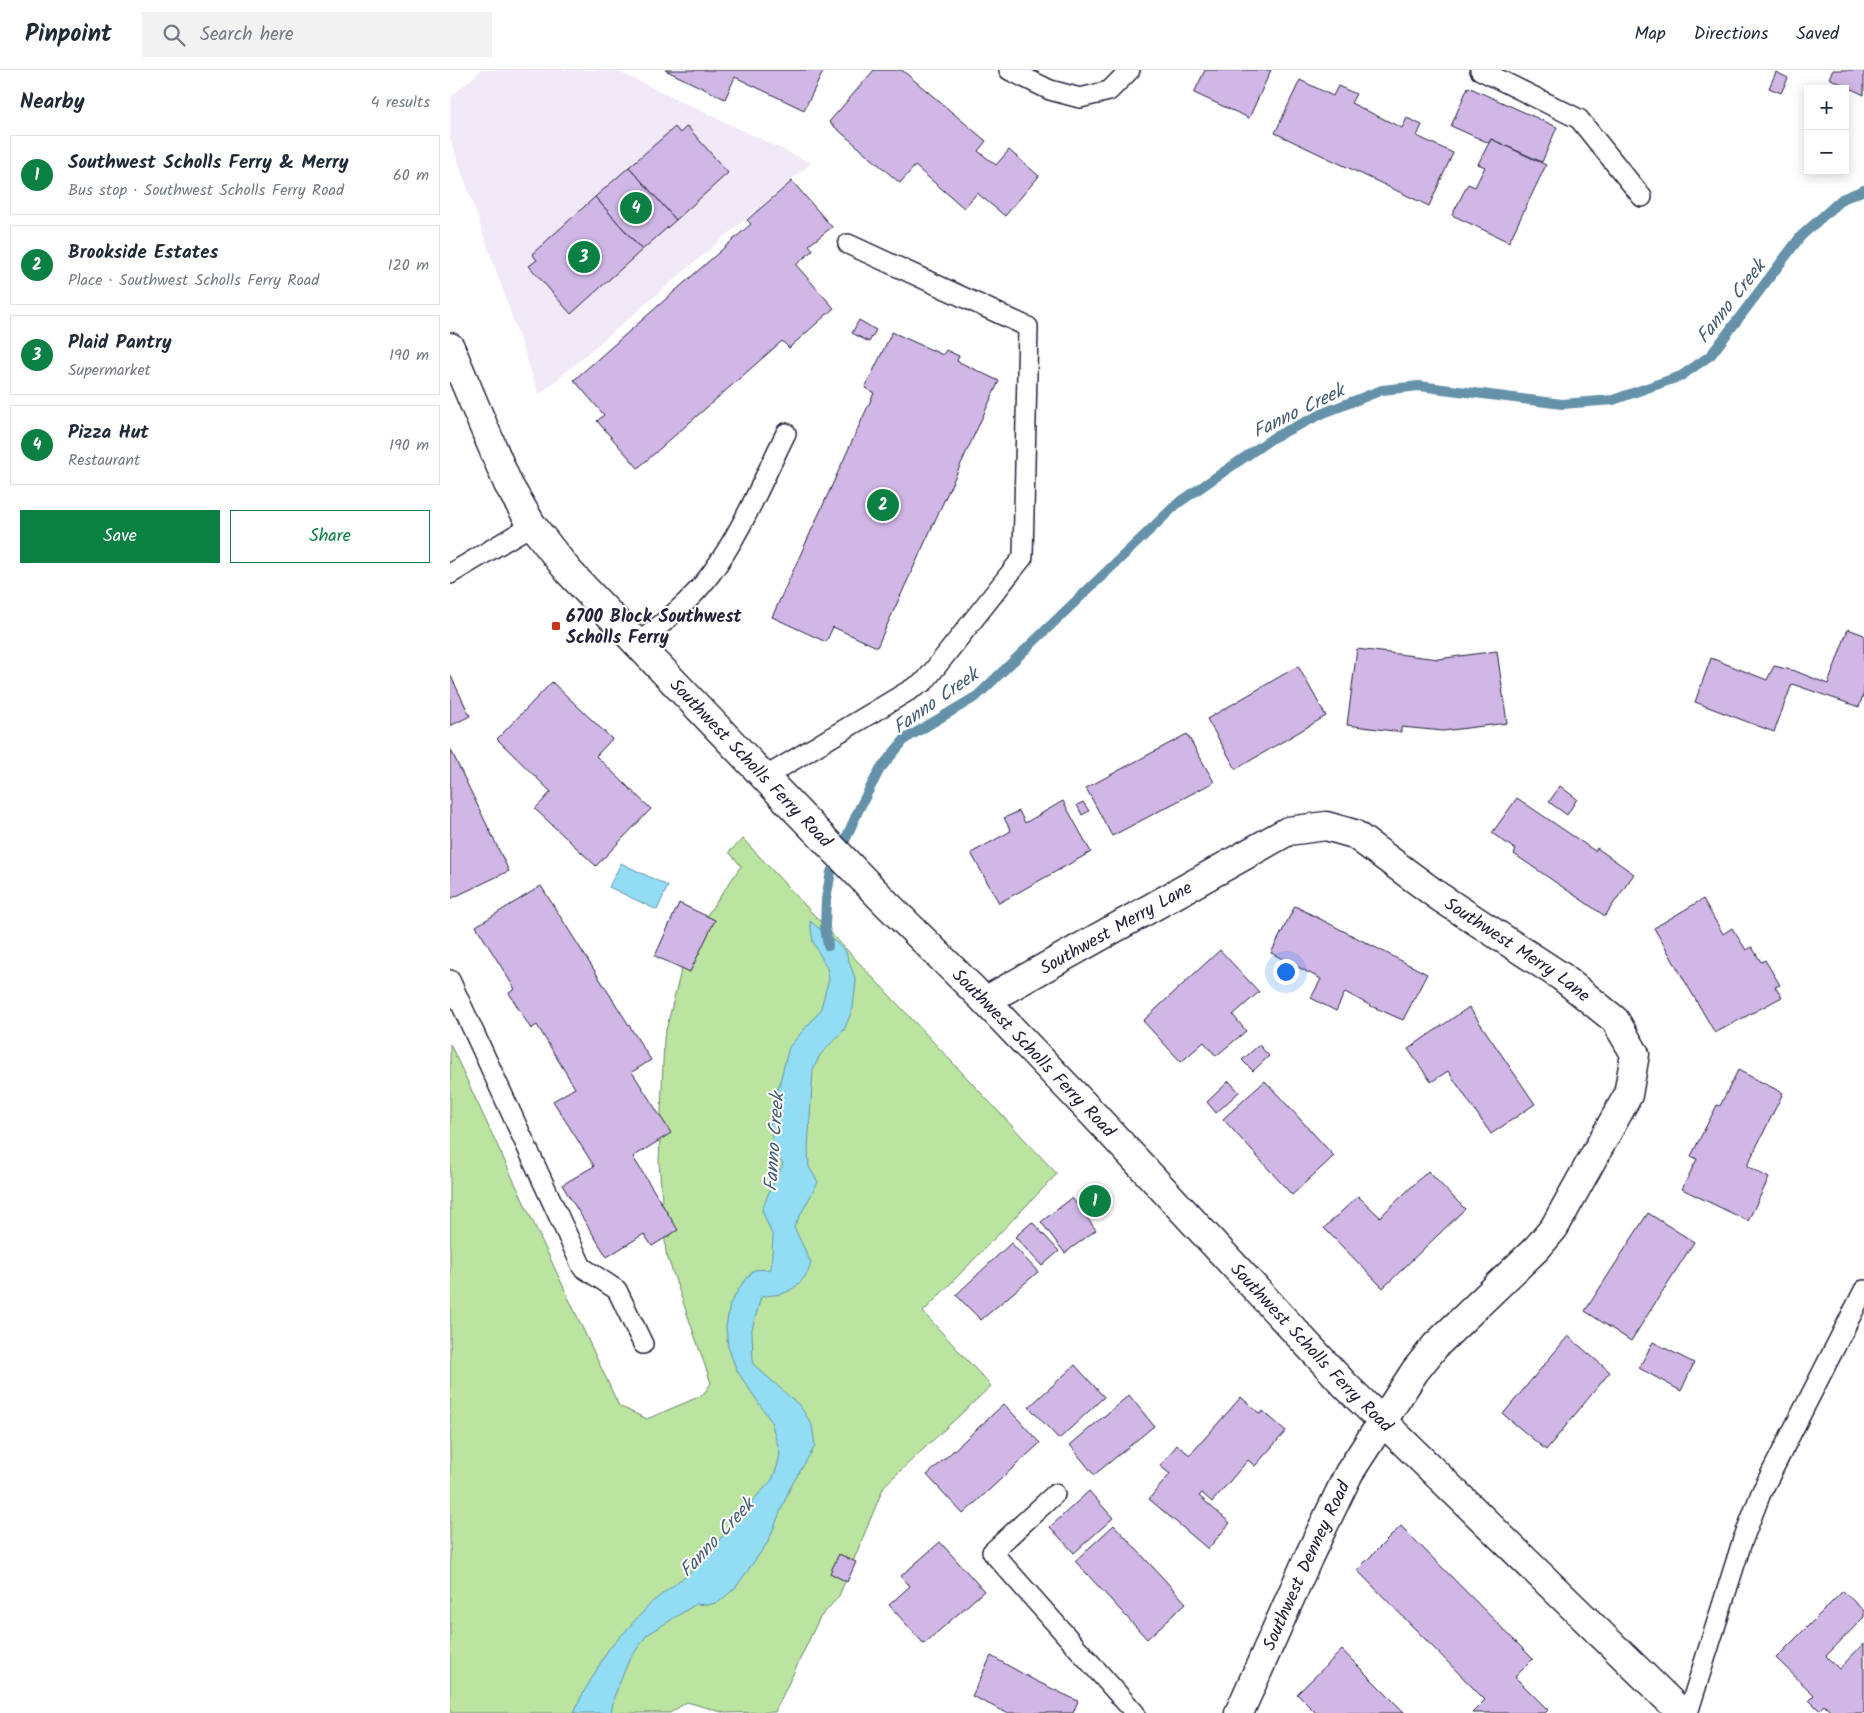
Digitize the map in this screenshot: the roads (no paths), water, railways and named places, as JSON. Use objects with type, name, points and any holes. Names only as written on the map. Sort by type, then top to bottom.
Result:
[{"type":"main road","name":"Southwest Scholls Ferry Road","points":[[450,347],[504,477],[532,525],[569,572],[793,807],[1096,1116],[1346,1386],[1682,1713]]},
{"type":"main road","name":"Southwest Merry Lane","points":[[985,1002],[1288,831],[1326,826],[1354,834],[1438,896],[1562,977],[1615,1020],[1635,1054],[1628,1095],[1571,1199],[1554,1228],[1537,1248],[1436,1345],[1415,1371],[1382,1422]]},
{"type":"main road","name":"Southwest Denney Road","points":[[1239,1713],[1309,1556],[1349,1473],[1382,1422]]},
{"type":"lane","points":[[1009,70],[1050,90],[1080,98],[1109,91],[1130,70]]},
{"type":"lane","points":[[1480,70],[1578,119],[1642,198]]},
{"type":"lane","points":[[765,777],[925,681],[1023,557],[1028,327],[848,244]]},
{"type":"lane","points":[[637,644],[671,616],[709,576],[737,533],[786,433]]},
{"type":"lane","points":[[450,574],[532,525]]},
{"type":"lane","points":[[450,980],[582,1267],[617,1290],[643,1344]]},
{"type":"lane","points":[[1688,1713],[1742,1542],[1761,1493],[1864,1290]]},
{"type":"lane","points":[[1055,1494],[992,1552],[1135,1713]]},
{"type":"water","points":[[621,863],[668,886],[657,910],[609,887]]},
{"type":"water","points":[[810,921],[845,950],[856,981],[853,1008],[844,1030],[820,1055],[813,1070],[808,1149],[809,1167],[818,1182],[794,1227],[811,1263],[810,1267],[803,1279],[789,1291],[761,1297],[752,1329],[753,1364],[800,1406],[812,1425],[815,1446],[790,1488],[768,1542],[736,1587],[719,1602],[707,1605],[696,1604],[647,1635],[629,1660],[614,1697],[611,1713],[574,1713],[608,1650],[652,1602],[698,1566],[741,1513],[772,1480],[777,1467],[780,1454],[771,1421],[737,1371],[728,1347],[726,1327],[730,1304],[742,1284],[754,1270],[771,1269],[773,1237],[762,1210],[783,1164],[773,1149],[770,1123],[773,1108],[789,1047],[820,1011],[829,979],[827,968],[813,942]]},
{"type":"waterway","name":"Fanno Creek","points":[[828,946],[825,927],[826,899],[831,872],[859,809],[880,769],[905,739],[977,696],[1177,504],[1274,437],[1326,412],[1382,390],[1419,386],[1562,404],[1613,400],[1681,376],[1711,355],[1801,236],[1842,199],[1864,190]]},
{"type":"place","name":"Pizza Hut","points":[[636,208]]},
{"type":"place","name":"Plaid Pantry","points":[[584,257]]},
{"type":"place","name":"Brookside Estates","points":[[883,505]]},
{"type":"place","name":"6700 Block Southwest Scholls Ferry","points":[[556,626]]},
{"type":"place","name":"Southwest Scholls Ferry & Merry","points":[[1095,1201]]}]
